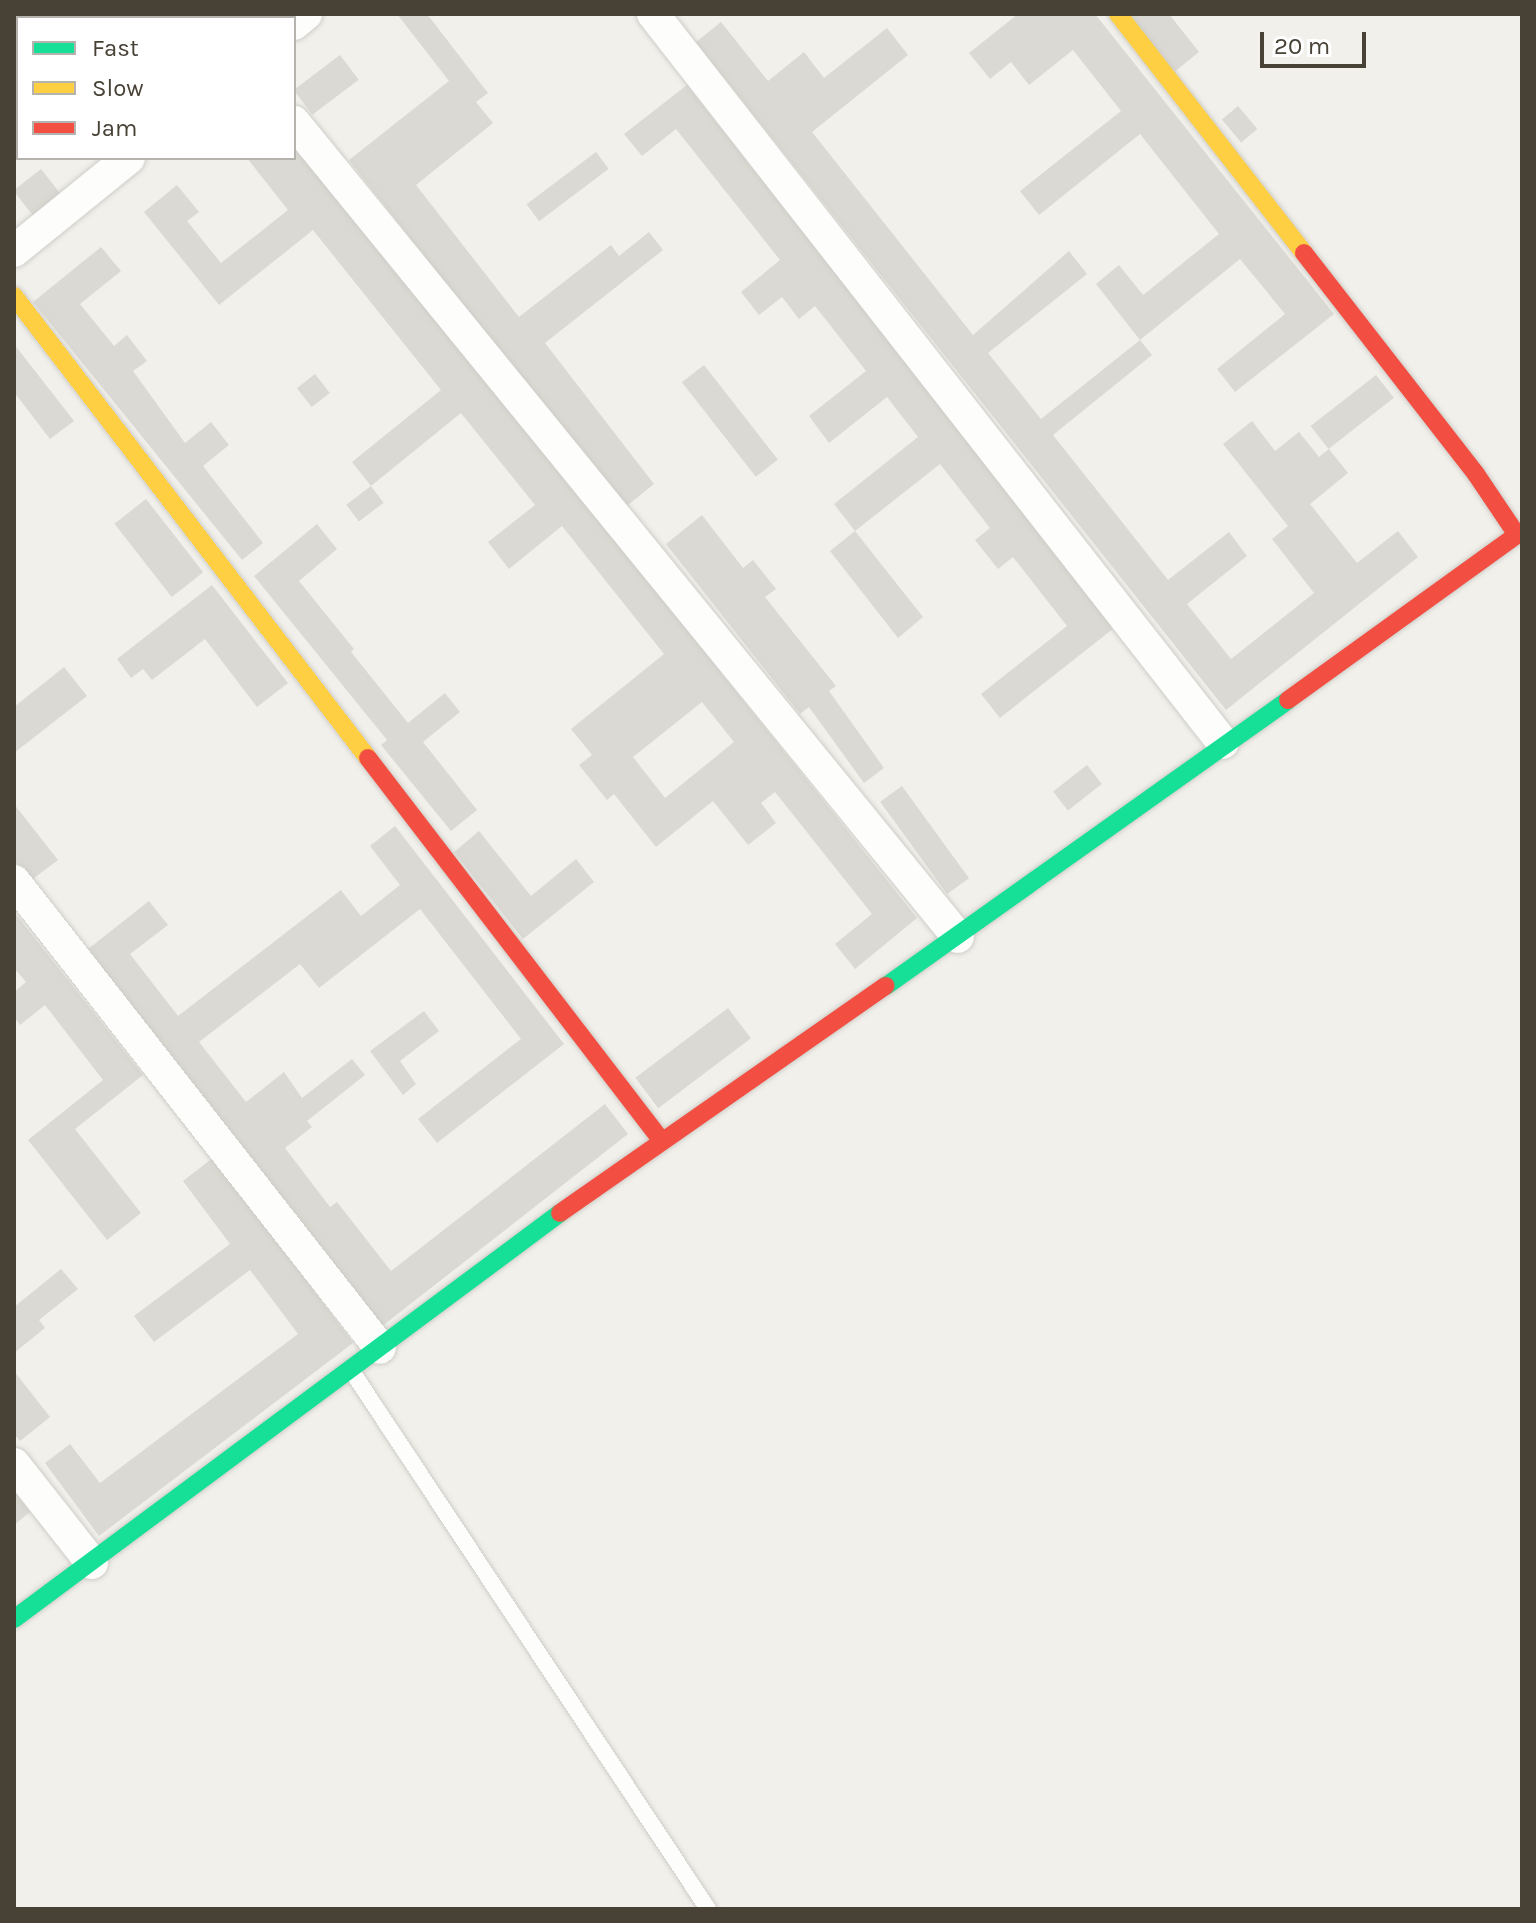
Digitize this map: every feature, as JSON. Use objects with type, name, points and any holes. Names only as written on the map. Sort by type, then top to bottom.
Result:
[{"type":"street","points":[[653,14],[1223,743]]},
{"type":"street","points":[[14,1619],[660,1139],[958,937],[1223,743],[1520,533],[1118,14]]},
{"type":"street","points":[[296,124],[958,937]]},
{"type":"street","points":[[14,251],[127,160]]},
{"type":"street","points":[[14,296],[660,1139]]},
{"type":"street","points":[[14,881],[380,1348]]},
{"type":"street","points":[[14,1464],[92,1563]]},
{"type":"lane","points":[[350,1368],[708,1909]]},
{"type":"building","points":[[14,14],[176,14],[16,16],[14,129]]},
{"type":"building","points":[[397,14],[427,14],[488,93],[476,102],[493,123],[416,185],[519,317],[611,245],[619,256],[649,232],[663,250],[545,343],[654,484],[623,509],[349,160],[449,81]]},
{"type":"building","points":[[1018,14],[1095,14],[1334,314],[1235,392],[1217,369],[1285,314],[1240,259],[1140,340],[1096,284],[1119,265],[1143,295],[1219,234],[1140,134],[1039,215],[1020,191],[1121,111],[1073,50],[1029,85],[1011,62],[990,79],[969,53]]},
{"type":"building","points":[[1126,14],[1169,14],[1199,52],[1173,73]]},
{"type":"building","points":[[721,22],[768,81],[804,52],[824,78],[887,28],[908,55],[812,132],[973,335],[1069,251],[1087,274],[988,353],[1041,419],[1140,340],[1152,355],[1053,435],[1168,580],[1229,532],[1247,556],[1187,604],[1231,659],[1314,593],[1272,539],[1288,526],[1223,444],[1252,421],[1275,451],[1299,432],[1319,457],[1329,449],[1348,473],[1310,504],[1357,563],[1398,531],[1418,557],[1226,710],[696,42]]},
{"type":"building","points":[[340,55],[359,80],[312,115],[296,93],[296,88]]},
{"type":"building","points":[[687,85],[1114,628],[1000,718],[981,694],[1067,626],[1013,557],[998,569],[975,540],[990,528],[940,464],[855,531],[834,504],[918,437],[887,397],[829,443],[809,416],[866,371],[815,306],[799,319],[782,297],[759,315],[741,292],[780,260],[676,129],[642,156],[624,134]]},
{"type":"building","points":[[1238,106],[1257,129],[1241,142],[1222,119]]},
{"type":"building","points":[[296,141],[917,918],[855,969],[835,944],[872,914],[775,792],[761,803],[776,823],[748,845],[713,801],[656,847],[614,794],[607,800],[579,765],[592,755],[571,729],[664,654],[562,526],[509,569],[488,542],[535,505],[461,413],[371,486],[352,462],[441,390],[313,230],[219,305],[144,212],[177,185],[199,212],[187,221],[221,263],[288,210],[249,160],[296,160]],"holes":[[[702,702],[734,742],[665,798],[633,757]]]},
{"type":"building","points":[[596,152],[609,169],[539,221],[527,204]]},
{"type":"building","points":[[41,169],[63,197],[36,219],[14,190]]},
{"type":"building","points":[[101,247],[121,271],[80,304],[114,346],[127,335],[147,361],[133,371],[185,443],[211,422],[229,445],[203,466],[263,543],[242,560],[33,302]]},
{"type":"building","points":[[14,344],[74,421],[50,439],[14,392]]},
{"type":"building","points":[[704,365],[778,460],[756,477],[682,382]]},
{"type":"building","points":[[315,374],[330,393],[312,407],[297,388]]},
{"type":"building","points":[[1376,375],[1394,398],[1328,449],[1311,426]]},
{"type":"building","points":[[371,486],[384,503],[359,521],[346,505]]},
{"type":"building","points":[[146,499],[203,572],[172,597],[114,524]]},
{"type":"building","points":[[702,515],[743,568],[753,560],[776,589],[765,597],[836,686],[829,691],[884,768],[864,783],[809,707],[800,714],[666,544]]},
{"type":"building","points":[[317,524],[337,549],[299,581],[354,649],[351,652],[408,723],[445,693],[460,712],[423,742],[477,810],[451,831],[381,745],[387,740],[254,576]]},
{"type":"building","points":[[855,531],[923,617],[898,638],[830,551]]},
{"type":"building","points":[[212,585],[288,683],[257,707],[205,639],[152,680],[143,669],[131,678],[117,659]]},
{"type":"building","points":[[64,667],[87,696],[14,753],[14,707]]},
{"type":"building","points":[[1087,765],[1102,784],[1068,810],[1053,791]]},
{"type":"building","points":[[902,786],[969,878],[947,894],[880,802]]},
{"type":"building","points":[[14,804],[58,860],[30,881],[14,860]]},
{"type":"building","points":[[395,826],[564,1044],[437,1143],[418,1119],[521,1039],[420,909],[319,988],[300,964],[199,1042],[246,1102],[284,1072],[302,1098],[352,1059],[365,1075],[307,1121],[312,1127],[285,1148],[330,1207],[337,1202],[391,1271],[605,1104],[628,1134],[381,1327],[88,949],[149,901],[168,925],[130,954],[178,1016],[341,890],[361,916],[400,885],[370,846]]},
{"type":"building","points":[[479,831],[531,896],[576,859],[594,882],[523,939],[454,852]]},
{"type":"building","points":[[14,912],[143,1075],[75,1129],[141,1213],[107,1240],[28,1140],[103,1080],[45,1005],[20,1025],[14,1017],[14,992],[26,982],[14,968]]},
{"type":"building","points":[[728,1008],[751,1038],[658,1108],[635,1078]]},
{"type":"building","points":[[424,1011],[439,1031],[400,1061],[416,1084],[403,1095],[370,1051]]},
{"type":"building","points":[[214,1157],[353,1343],[99,1536],[45,1463],[70,1444],[100,1483],[298,1334],[250,1270],[154,1342],[134,1316],[230,1244],[183,1181]]},
{"type":"building","points":[[61,1269],[78,1289],[39,1320],[45,1328],[14,1353],[14,1307]]},
{"type":"building","points":[[14,1371],[50,1417],[20,1441],[14,1434]]},
{"type":"building","points":[[14,1491],[30,1512],[14,1525]]},
{"type":"traffic: fast","points":[[886,986],[1288,700]]},
{"type":"traffic: fast","points":[[14,1619],[560,1213]]},
{"type":"traffic: slow","points":[[1118,14],[1304,253]]},
{"type":"traffic: slow","points":[[14,296],[368,758]]},
{"type":"traffic: jam","points":[[1288,700],[1517,535],[1476,474],[1304,253]]},
{"type":"traffic: jam","points":[[368,758],[660,1139]]},
{"type":"traffic: jam","points":[[560,1213],[886,986]]}]
